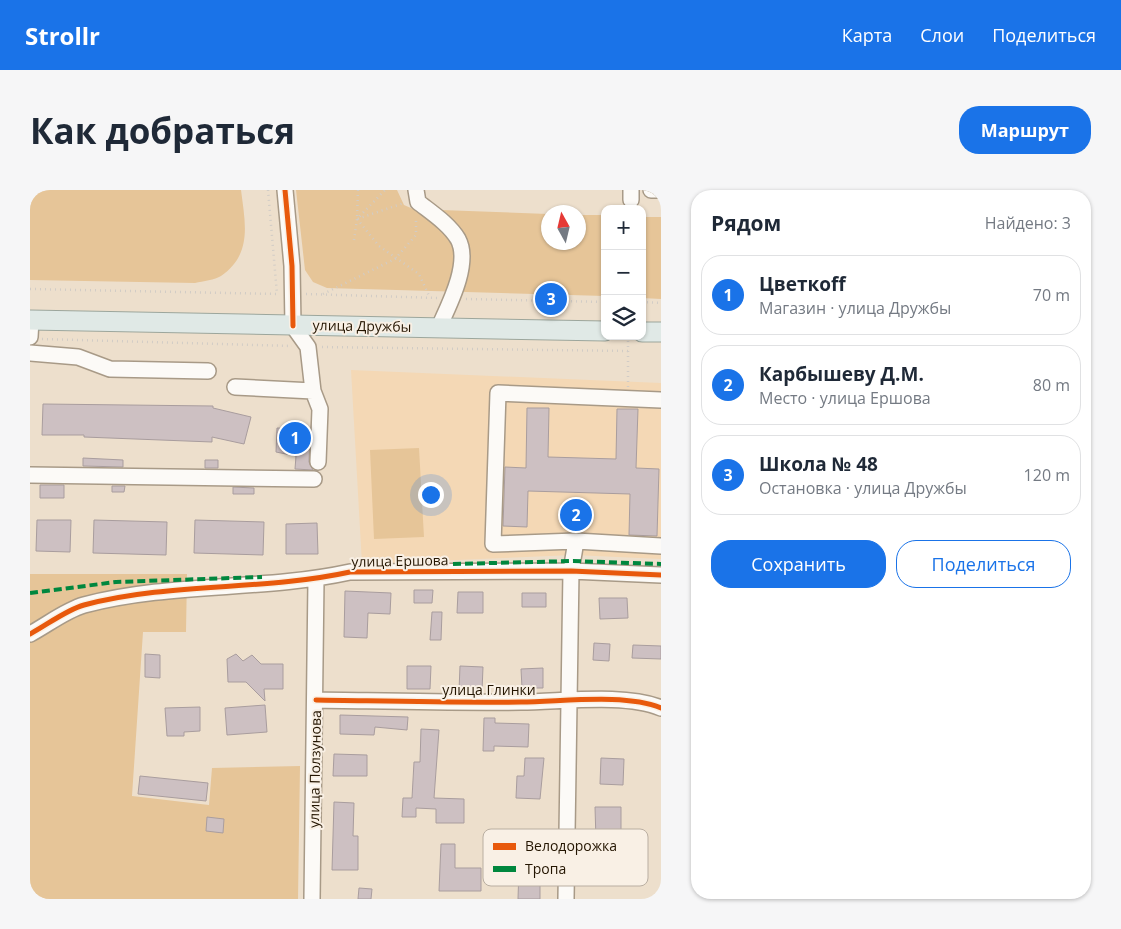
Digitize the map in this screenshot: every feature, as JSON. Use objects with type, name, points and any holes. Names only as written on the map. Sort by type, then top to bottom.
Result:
[{"type":"main road","name":"улица Дружбы","points":[[32,329],[292,326],[601,331]]},
{"type":"main road","points":[[646,332],[661,332]]},
{"type":"street","points":[[285,190],[293,294],[292,326],[308,347],[313,391],[320,409],[318,462]]},
{"type":"street","points":[[416,190],[418,202],[447,225],[458,239],[462,249],[462,266],[439,327]]},
{"type":"street","points":[[652,190],[661,190]]},
{"type":"street","points":[[30,354],[78,357],[110,369],[208,371]]},
{"type":"street","points":[[234,387],[313,391]]},
{"type":"street","points":[[661,400],[498,393],[493,544],[576,541],[661,546]]},
{"type":"street","points":[[30,475],[314,479]]},
{"type":"street","points":[[567,829],[571,571],[576,541]]},
{"type":"street","name":"улица Ершова","points":[[30,634],[82,605],[134,595],[228,585],[316,580],[350,572],[571,571],[661,575]]},
{"type":"street","name":"улица Ползунова","points":[[312,899],[316,700],[316,580]]},
{"type":"street","name":"улица Глинки","points":[[316,700],[615,701],[652,705],[661,708]]},
{"type":"street","points":[[566,886],[566,899]]},
{"type":"path","points":[[268,190],[277,294]]},
{"type":"path","points":[[354,240],[358,190]]},
{"type":"path","points":[[357,219],[385,190]]},
{"type":"path","points":[[357,219],[406,203]]},
{"type":"path","points":[[322,295],[395,259],[416,235],[416,218],[411,210]]},
{"type":"path","points":[[357,219],[379,246],[419,274],[430,298]]},
{"type":"path","points":[[30,289],[601,302]]},
{"type":"path","points":[[646,302],[661,303]]},
{"type":"path","points":[[32,329],[45,338],[308,347],[628,352]]},
{"type":"path","points":[[627,398],[628,340]]},
{"type":"shaded area","points":[[30,190],[241,190],[245,225],[242,248],[238,258],[221,276],[195,283],[30,280]]},
{"type":"shaded area","points":[[296,190],[397,190],[404,205],[413,209],[541,214],[541,250],[586,250],[586,215],[601,215],[601,296],[327,288],[313,282],[305,270]]},
{"type":"shaded area","points":[[646,217],[661,217],[661,299],[646,298]]},
{"type":"shaded area","points":[[351,370],[661,383],[661,559],[574,555],[362,564]]},
{"type":"shaded area","points":[[419,448],[424,537],[374,539],[370,450]]},
{"type":"shaded area","points":[[30,574],[187,574],[186,632],[143,632],[132,796],[209,805],[212,768],[300,766],[298,899],[30,899]]},
{"type":"building","points":[[43,404],[213,406],[213,408],[251,417],[244,444],[212,437],[212,442],[84,437],[84,435],[42,435]]},
{"type":"building","points":[[527,408],[549,408],[548,457],[616,459],[617,409],[638,409],[636,468],[659,469],[657,536],[629,535],[630,494],[528,491],[527,527],[503,526],[505,467],[526,468]]},
{"type":"building","points":[[277,428],[310,429],[309,462],[313,470],[295,469],[296,456],[276,452]]},
{"type":"building","points":[[83,458],[123,460],[123,467],[83,466]]},
{"type":"building","points":[[205,460],[218,460],[218,468],[205,468]]},
{"type":"building","points":[[40,485],[64,485],[64,498],[40,498]]},
{"type":"building","points":[[112,486],[125,486],[124,492],[112,492]]},
{"type":"building","points":[[233,487],[254,488],[254,494],[233,494]]},
{"type":"building","points":[[37,520],[71,520],[70,552],[36,551]]},
{"type":"building","points":[[94,520],[167,522],[166,555],[93,553]]},
{"type":"building","points":[[195,520],[264,522],[263,555],[194,553]]},
{"type":"building","points":[[317,523],[318,554],[286,554],[286,524]]},
{"type":"building","points":[[414,590],[433,590],[432,603],[414,603]]},
{"type":"building","points":[[345,591],[391,593],[390,614],[368,613],[367,638],[344,637]]},
{"type":"building","points":[[458,592],[483,592],[483,613],[457,613]]},
{"type":"building","points":[[522,593],[546,593],[546,607],[522,607]]},
{"type":"building","points":[[599,598],[627,598],[628,618],[600,619]]},
{"type":"building","points":[[432,612],[442,612],[441,640],[430,640]]},
{"type":"building","points":[[594,643],[610,644],[609,661],[593,660]]},
{"type":"building","points":[[633,645],[661,646],[661,659],[632,658]]},
{"type":"building","points":[[145,654],[160,655],[160,678],[145,677]]},
{"type":"building","points":[[236,654],[243,661],[252,655],[261,664],[283,664],[283,689],[264,689],[265,701],[246,682],[228,682],[227,659]]},
{"type":"building","points":[[407,666],[431,666],[430,689],[407,689]]},
{"type":"building","points":[[460,666],[483,667],[482,691],[459,691]]},
{"type":"building","points":[[543,668],[543,688],[522,688],[521,669]]},
{"type":"building","points":[[265,705],[267,732],[227,735],[225,708]]},
{"type":"building","points":[[200,707],[200,731],[184,732],[184,736],[167,736],[165,708]]},
{"type":"building","points":[[340,715],[408,717],[407,730],[375,727],[374,735],[340,734]]},
{"type":"building","points":[[484,718],[495,718],[495,723],[529,724],[528,747],[494,746],[494,751],[483,751]]},
{"type":"building","points":[[421,729],[439,730],[434,798],[464,799],[464,823],[436,823],[436,809],[416,808],[416,817],[402,817],[403,798],[412,798],[414,762],[420,762]]},
{"type":"building","points":[[334,754],[367,755],[367,776],[333,776]]},
{"type":"building","points":[[525,758],[544,758],[540,799],[516,798],[517,776],[524,776]]},
{"type":"building","points":[[601,758],[624,759],[623,785],[600,784]]},
{"type":"building","points":[[140,776],[208,783],[206,801],[138,794]]},
{"type":"building","points":[[334,802],[354,803],[353,836],[358,836],[358,870],[332,870]]},
{"type":"building","points":[[595,807],[621,807],[621,829],[596,829]]},
{"type":"building","points":[[207,817],[224,819],[223,833],[206,831]]},
{"type":"building","points":[[441,844],[455,844],[455,868],[481,868],[481,891],[439,891]]},
{"type":"building","points":[[518,886],[540,886],[540,899],[518,899]]},
{"type":"building","points":[[359,888],[372,889],[371,899],[358,899]]},
{"type":"marked path","points":[[453,564],[573,561],[661,564]]},
{"type":"marked path","points":[[30,593],[116,582],[262,577]]},
{"type":"cycle path","points":[[285,190],[292,266],[293,326]]},
{"type":"cycle path","points":[[30,634],[77,607],[117,598],[183,589],[284,582],[350,572],[571,571],[661,575]]},
{"type":"cycle path","points":[[316,700],[537,702],[592,699],[646,703],[661,708]]},
{"type":"place","name":"Школа № 48","points":[[551,299]]},
{"type":"place","name":"Цветкоff","points":[[295,438]]},
{"type":"place","name":"Карбышеву Д.М.","points":[[576,515]]}]
